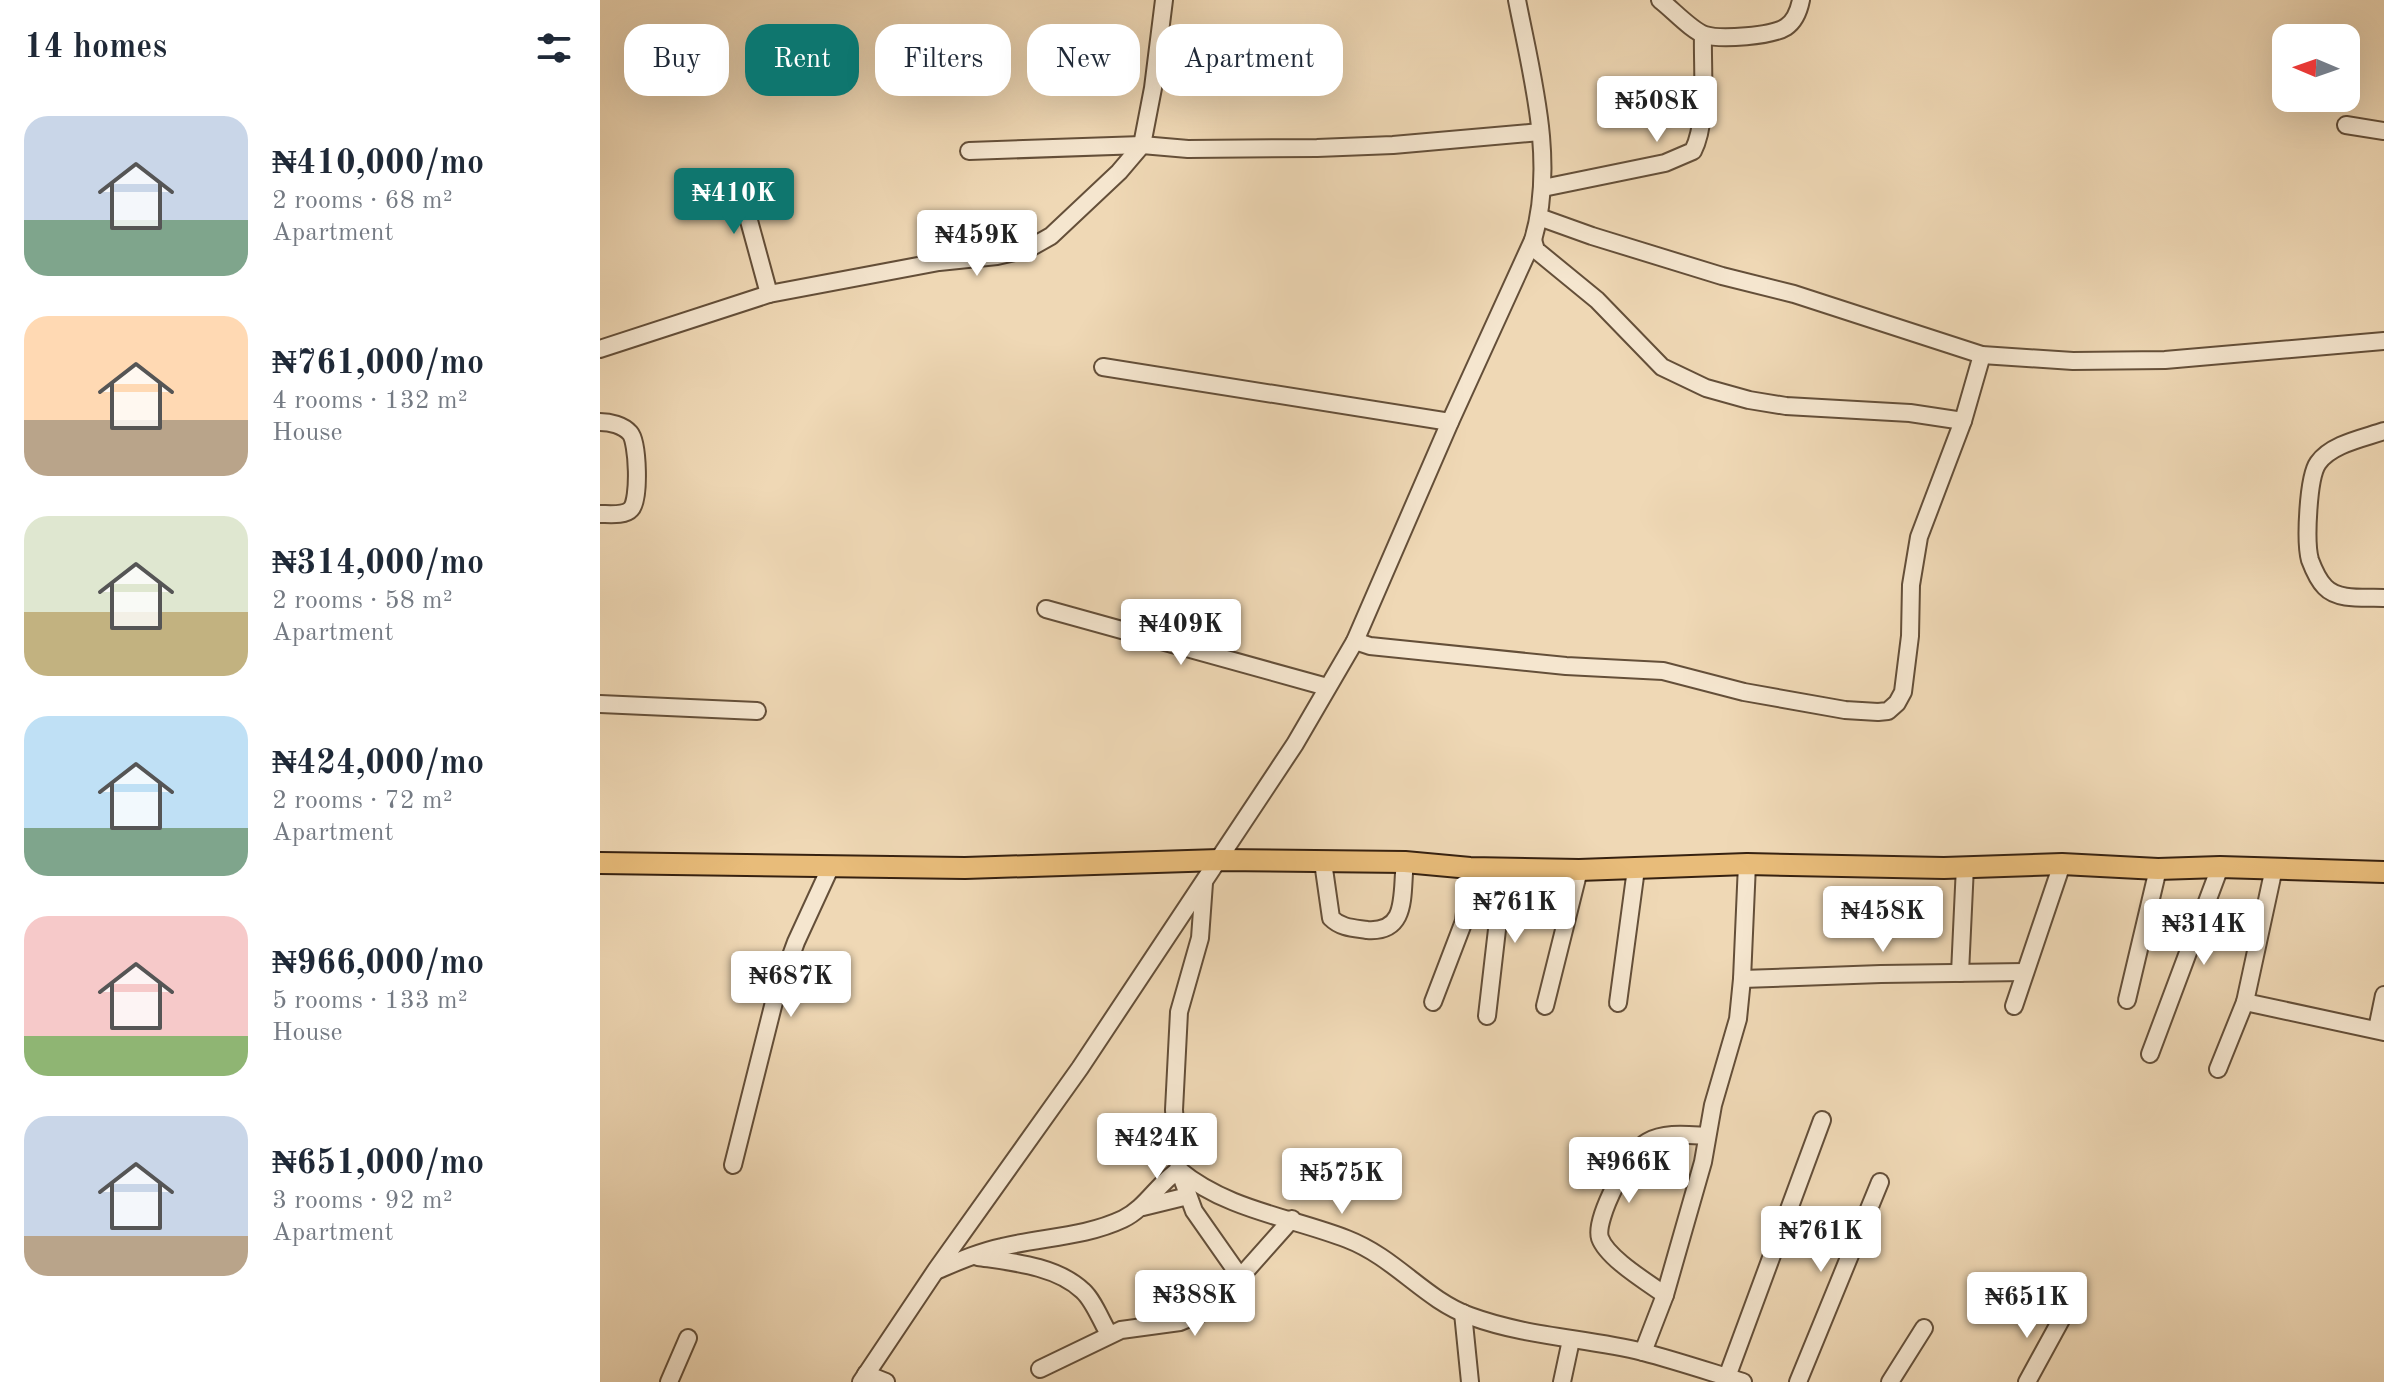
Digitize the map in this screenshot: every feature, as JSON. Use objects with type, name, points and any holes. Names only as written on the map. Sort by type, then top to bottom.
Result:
[{"type":"main road","points":[[600,863],[965,868],[1219,860],[1405,862],[1470,868],[1579,870],[1747,864],[1944,868],[2062,864],[2158,869],[2220,867],[2384,872]]},
{"type":"street","points":[[600,349],[769,294],[939,262],[997,256],[1028,249],[1051,236],[1119,172],[1142,145],[1164,0]]},
{"type":"street","points":[[886,1382],[863,1378],[1080,1068],[1204,883],[1295,744],[1355,641],[1533,240],[1539,217],[1543,188],[1540,132],[1517,0]]},
{"type":"street","points":[[1660,0],[1703,35],[1719,37],[1772,33],[1787,27],[1793,21],[1801,0]]},
{"type":"street","points":[[1543,188],[1665,163],[1693,151],[1701,123],[1703,35]]},
{"type":"street","points":[[2346,125],[2384,131]]},
{"type":"street","points":[[969,151],[1142,145],[1188,149],[1317,148],[1393,145],[1540,132]]},
{"type":"street","points":[[691,183],[727,193],[745,206],[769,294]]},
{"type":"street","points":[[1539,217],[1982,355],[2041,360],[2165,360],[2384,341]]},
{"type":"street","points":[[1533,240],[1536,250],[1597,300],[1662,367],[1706,388],[1786,406],[1910,413],[1963,421]]},
{"type":"street","points":[[1355,641],[1370,646],[1566,666],[1663,671],[1744,692],[1845,710],[1888,711],[1903,692],[1910,636],[1911,585],[1919,537],[1963,421],[1982,355]]},
{"type":"street","points":[[1103,367],[1450,422]]},
{"type":"street","points":[[600,422],[622,427],[631,433],[636,445],[636,500],[631,509],[623,513],[600,514]]},
{"type":"street","points":[[2384,431],[2340,447],[2319,460],[2309,488],[2309,557],[2326,589],[2342,596],[2384,598]]},
{"type":"street","points":[[1046,609],[1327,687]]},
{"type":"street","points":[[600,704],[757,711]]},
{"type":"street","points":[[1323,862],[1331,918],[1349,928],[1383,931],[1394,924],[1399,914],[1405,862]]},
{"type":"street","points":[[1643,1352],[1665,1295],[1703,1162],[1713,1105],[1738,1019],[1747,864]]},
{"type":"street","points":[[2014,1006],[2062,864]]},
{"type":"street","points":[[733,1165],[774,1002],[796,942],[831,866]]},
{"type":"street","points":[[1960,973],[1965,866]]},
{"type":"street","points":[[2150,1054],[2220,867]]},
{"type":"street","points":[[1433,1002],[1464,921],[1470,868]]},
{"type":"street","points":[[2218,1069],[2245,1002],[2274,868]]},
{"type":"street","points":[[1487,1016],[1504,869]]},
{"type":"street","points":[[1618,1003],[1636,869]]},
{"type":"street","points":[[2127,1000],[2158,869]]},
{"type":"street","points":[[1545,1006],[1579,870]]},
{"type":"street","points":[[1204,883],[1200,938],[1179,1012],[1174,1110],[1179,1170],[1203,1228],[1241,1278]]},
{"type":"street","points":[[1742,979],[2025,972]]},
{"type":"street","points":[[2245,1002],[2380,1031],[2384,995]]},
{"type":"street","points":[[1179,1170],[1211,1193],[1244,1207],[1292,1219],[1376,1253],[1438,1302],[1463,1313],[1526,1333],[1643,1352],[1735,1380],[1822,1120]]},
{"type":"street","points":[[1665,1295],[1606,1250],[1598,1229],[1602,1212],[1638,1147],[1662,1136],[1707,1136]]},
{"type":"street","points":[[1138,1209],[1164,1179],[1179,1170]]},
{"type":"street","points":[[1798,1382],[1880,1182]]},
{"type":"street","points":[[936,1270],[971,1255],[1001,1247],[1102,1228],[1151,1203],[1188,1196]]},
{"type":"street","points":[[1040,1369],[1109,1334],[1180,1322],[1201,1313],[1220,1300],[1292,1219]]},
{"type":"street","points":[[971,1255],[1024,1264],[1058,1276],[1084,1292],[1109,1334]]},
{"type":"street","points":[[1463,1313],[1470,1382]]},
{"type":"street","points":[[2027,1382],[2062,1318]]},
{"type":"street","points":[[1890,1382],[1924,1328]]},
{"type":"street","points":[[669,1382],[688,1338]]},
{"type":"street","points":[[1562,1382],[1571,1340]]}]
